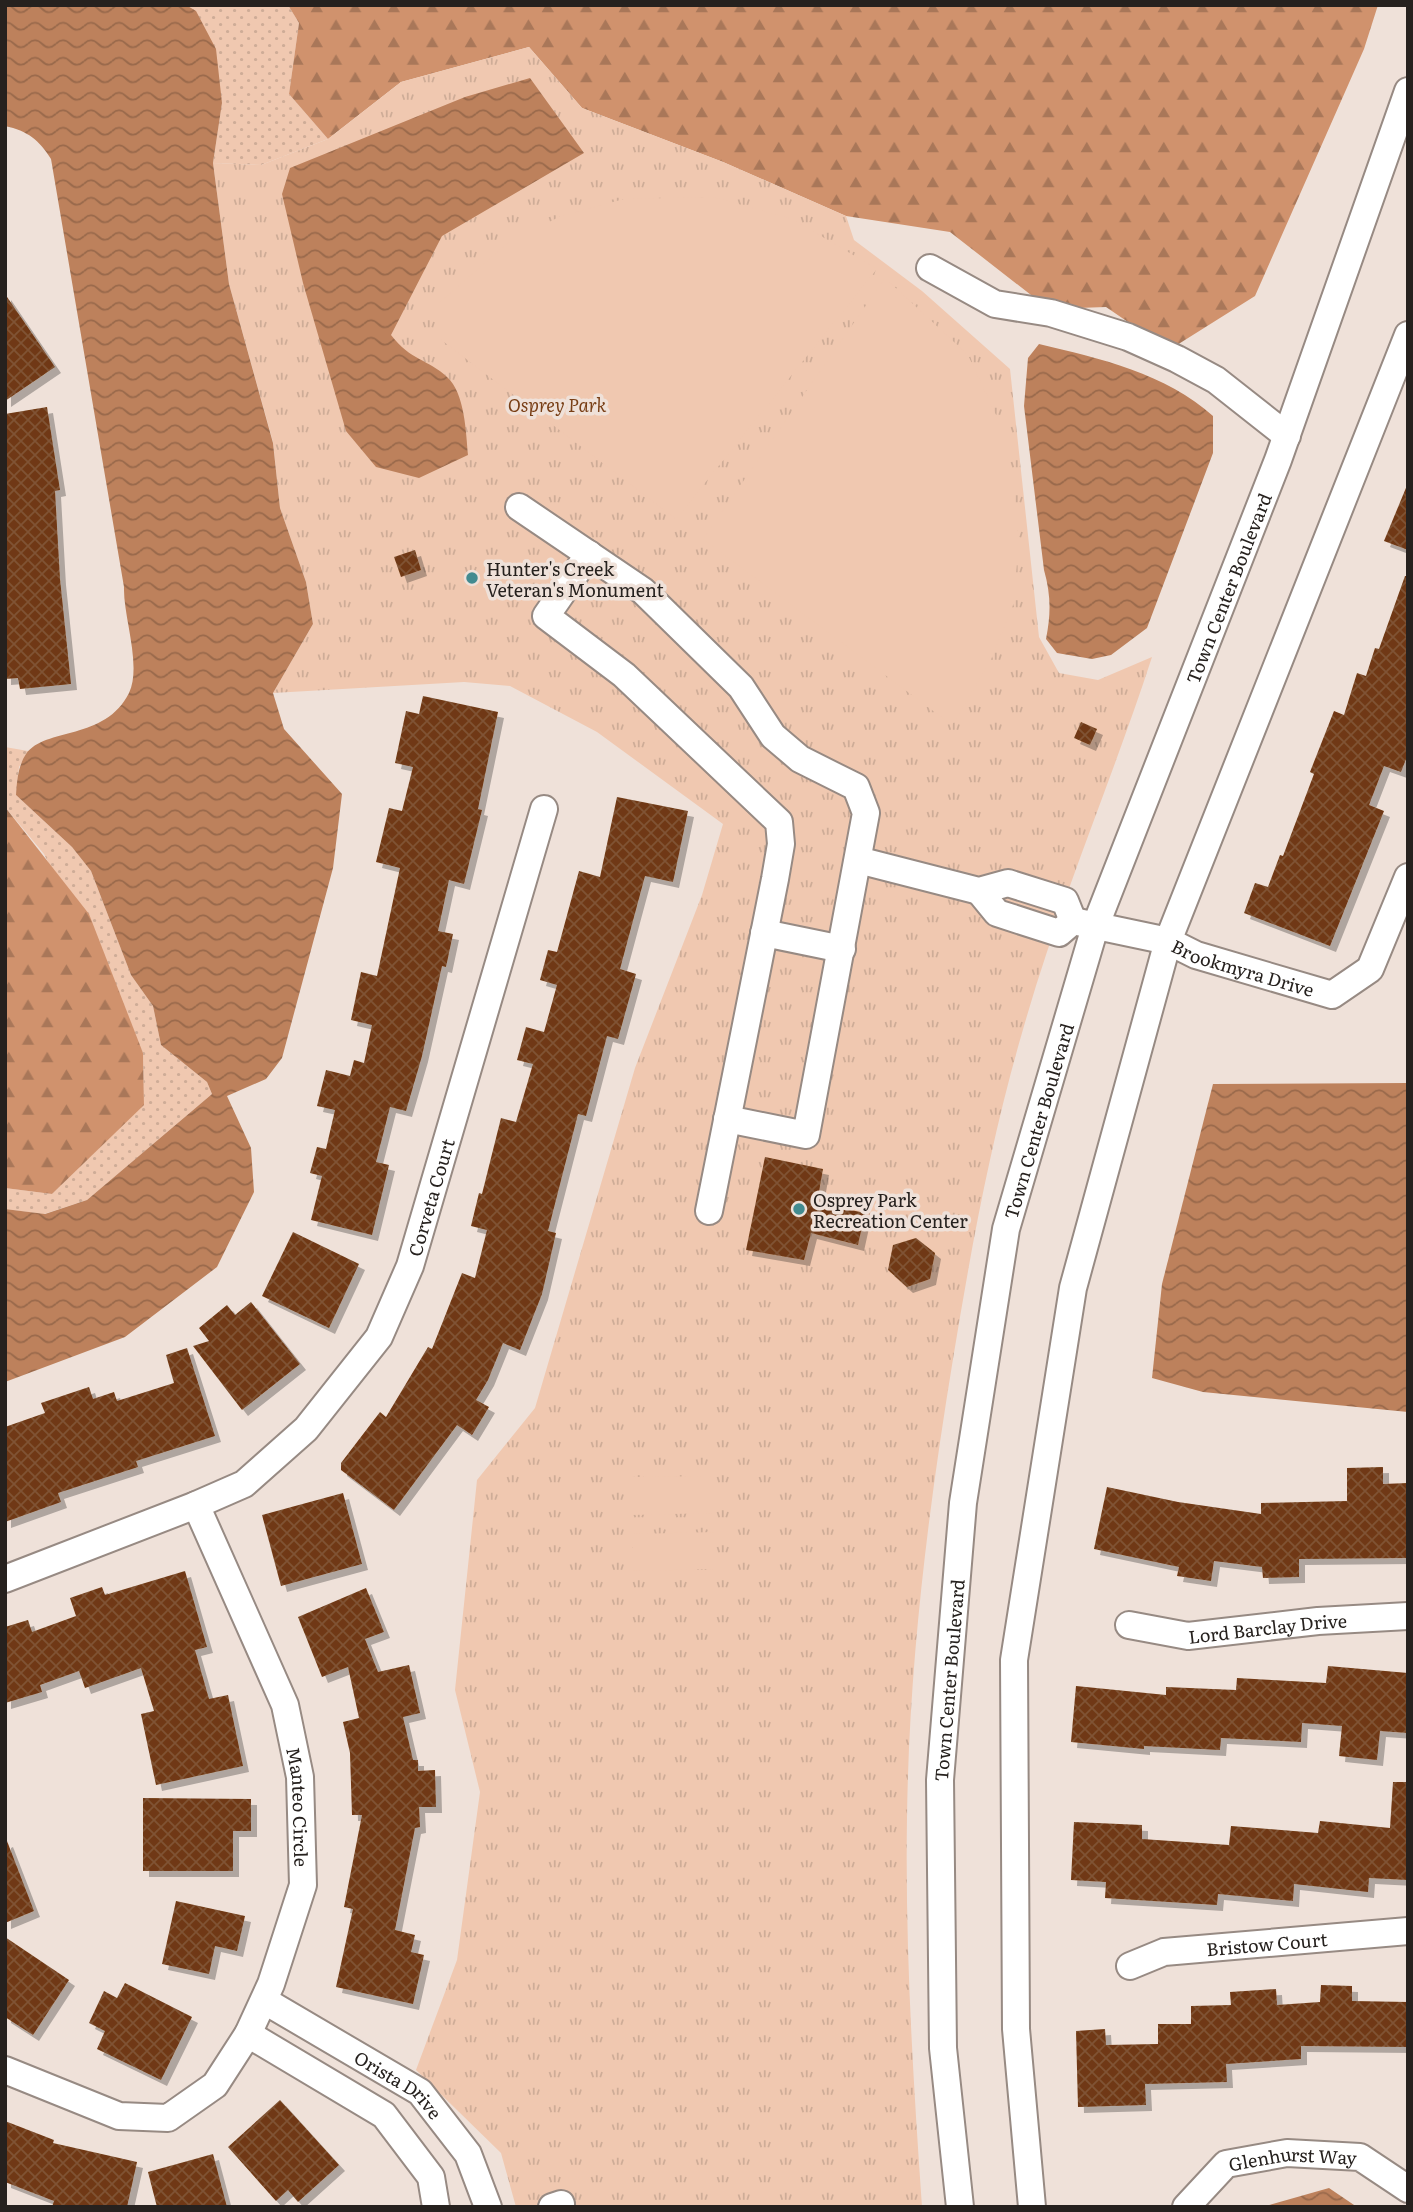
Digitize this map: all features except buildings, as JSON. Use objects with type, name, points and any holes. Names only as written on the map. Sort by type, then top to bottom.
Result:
[{"type":"street","name":"Town Center Boulevard","points":[[960,2207],[943,2048],[940,1780],[963,1503],[1006,1229],[1084,924],[1287,436],[1408,91]]},
{"type":"street","points":[[930,268],[995,304],[1051,313],[1128,337],[1177,359],[1216,380],[1287,436]]},
{"type":"street","points":[[1032,2207],[1016,2029],[1014,1660],[1073,1288],[1168,941],[1408,335]]},
{"type":"street","points":[[519,507],[643,591],[683,627],[741,687],[758,716],[782,744],[800,759],[856,787],[866,813],[806,1135],[727,1119]]},
{"type":"street","points":[[589,554],[546,616],[624,674],[779,822],[781,844],[709,1211]]},
{"type":"street","name":"Corveta Court","points":[[196,1505],[244,1484],[306,1429],[379,1337],[410,1266],[544,809]]},
{"type":"street","points":[[858,860],[979,891],[1008,883],[1065,901],[1084,924]]},
{"type":"street","name":"Brookmyra Drive","points":[[1084,924],[1168,941],[1196,955],[1332,995],[1370,969],[1408,877]]},
{"type":"street","points":[[764,933],[842,949]]},
{"type":"street","points":[[5,1579],[196,1505]]},
{"type":"street","name":"Manteo Circle","points":[[5,2070],[119,2116],[168,2118],[215,2085],[248,2034],[265,2001],[303,1885],[300,1777],[285,1705],[196,1505]]},
{"type":"street","name":"Lord Barclay Drive","points":[[1129,1625],[1188,1636],[1318,1621],[1408,1616]]},
{"type":"street","name":"Bristow Court","points":[[1130,1966],[1164,1952],[1408,1931]]},
{"type":"street","name":"Orista Drive","points":[[265,2001],[420,2092],[467,2154],[488,2207]]},
{"type":"street","name":"Orista Drive","points":[[248,2034],[384,2115],[431,2177],[436,2207]]},
{"type":"street","name":"Glenhurst Way","points":[[1186,2207],[1226,2164],[1287,2153],[1360,2157],[1408,2189]]},
{"type":"green space","points":[[186,5],[288,5],[299,23],[289,94],[328,139],[261,165],[213,163],[222,103]]},
{"type":"green space","points":[[288,5],[1378,5],[1364,49],[1255,296],[1169,350],[1106,307],[1049,309],[950,232],[846,216],[723,162],[582,108],[529,47],[401,82],[328,139],[289,94],[299,23]]},
{"type":"green space","name":"Osprey Park","points":[[529,47],[582,108],[723,162],[846,216],[854,240],[922,291],[1010,369],[1039,637],[1059,673],[1098,680],[1152,657],[1036,985],[1011,1073],[991,1154],[944,1416],[921,1588],[907,1818],[908,1963],[922,2207],[516,2207],[501,2153],[416,2070],[457,1960],[480,1792],[455,1690],[477,1480],[535,1408],[635,1068],[702,895],[723,824],[597,732],[510,686],[464,682],[273,693],[313,624],[306,582],[280,508],[273,442],[229,284],[213,163],[261,165],[328,139],[401,82]]},
{"type":"green space","points":[[713,197],[792,219],[877,269],[676,519],[440,339],[439,303],[509,242],[561,216],[624,199]]},
{"type":"green space","points":[[885,278],[968,355],[996,415],[1013,480],[1019,542],[1013,605],[990,662],[952,725],[703,539]]},
{"type":"green space","points":[[5,747],[28,751],[19,767],[16,795],[72,847],[91,871],[131,975],[153,1006],[161,1045],[207,1082],[212,1094],[87,1200],[44,1214],[5,1209],[5,1188],[52,1194],[144,1104],[143,1053],[44,854],[5,807]]},
{"type":"green space","points":[[5,807],[89,914],[143,1053],[144,1105],[52,1194],[5,1188]]},
{"type":"green space","points":[[712,1476],[713,1513],[632,1515],[631,1477]]},
{"type":"green space","points":[[714,1532],[714,1569],[633,1571],[633,1534]]},
{"type":"water","points":[[5,5],[186,5],[196,11],[216,49],[222,103],[213,163],[229,284],[273,443],[280,508],[306,582],[313,624],[273,693],[284,729],[342,794],[333,868],[282,1058],[266,1079],[227,1096],[251,1148],[254,1192],[217,1267],[125,1337],[5,1382],[5,1209],[45,1214],[87,1200],[212,1094],[207,1082],[161,1045],[153,1006],[131,975],[91,871],[72,847],[16,795],[17,779],[26,754],[47,740],[105,719],[129,693],[134,669],[124,587],[51,159],[32,137],[5,126]]},
{"type":"water","points":[[530,78],[584,153],[442,236],[391,335],[398,344],[440,371],[453,384],[461,403],[468,455],[419,478],[376,467],[346,431],[303,283],[282,194],[290,168],[465,97]]},
{"type":"water","points":[[1039,344],[1085,355],[1154,378],[1195,401],[1213,416],[1213,453],[1147,628],[1111,655],[1092,659],[1057,653],[1046,639],[1049,596],[1024,406],[1028,358]]},
{"type":"water","points":[[1408,1083],[1408,1412],[1203,1392],[1152,1378],[1162,1284],[1213,1084]]},
{"type":"water","points":[[1329,2188],[1357,2207],[1262,2207]]},
{"type":"place","name":"Hunter's Creek Veteran's Monument","points":[[472,578]]},
{"type":"place","name":"Osprey Park Recreation Center","points":[[799,1209]]}]
